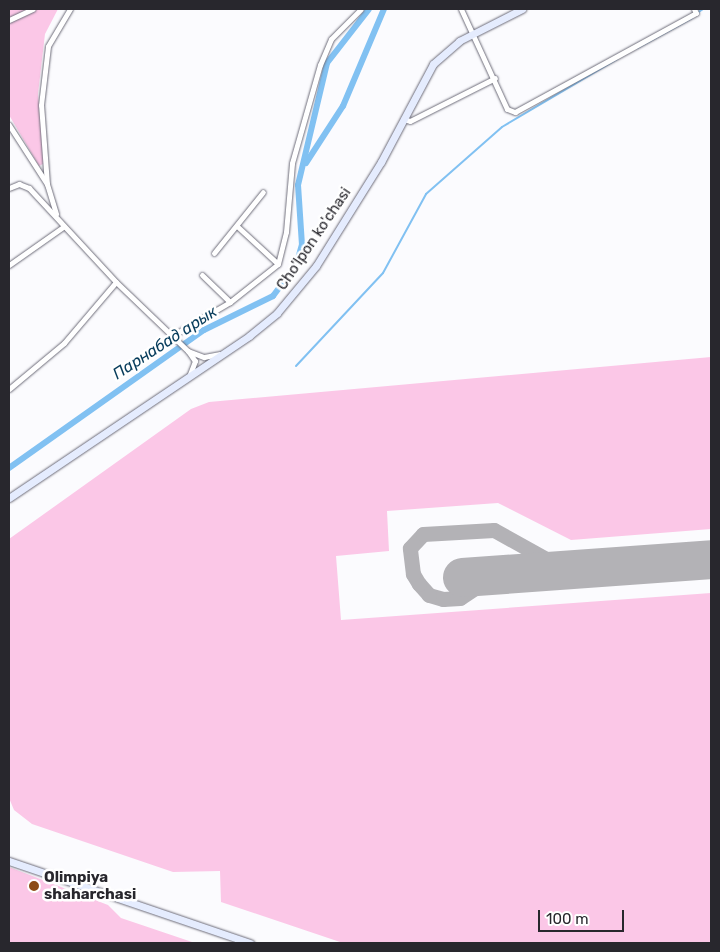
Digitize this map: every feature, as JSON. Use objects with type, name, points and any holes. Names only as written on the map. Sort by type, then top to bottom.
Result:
[{"type":"main road","name":"Cho'lpon ko'chasi","points":[[9,498],[227,351],[268,321],[302,286],[381,162],[433,64],[472,34],[522,9]]},
{"type":"main road","points":[[9,861],[250,943]]},
{"type":"street","points":[[9,20],[33,9]]},
{"type":"street","points":[[70,9],[48,46],[41,105],[47,184],[56,215],[63,227],[116,282],[188,351],[195,362],[187,378]]},
{"type":"street","points":[[174,338],[230,302],[278,264],[286,232],[292,163],[320,65],[331,39],[361,9]]},
{"type":"street","points":[[461,9],[508,108],[515,112],[696,13],[694,9]]},
{"type":"street","points":[[403,119],[410,121],[495,78]]},
{"type":"street","points":[[9,125],[47,184]]},
{"type":"street","points":[[9,188],[19,184],[29,188],[56,215]]},
{"type":"street","points":[[214,253],[238,227],[264,192]]},
{"type":"street","points":[[9,265],[63,227]]},
{"type":"street","points":[[238,227],[278,264]]},
{"type":"street","points":[[202,275],[230,302]]},
{"type":"street","points":[[9,389],[64,343],[116,282]]},
{"type":"street","points":[[188,351],[208,357],[227,351]]},
{"type":"shaded area","points":[[9,9],[58,9],[45,34],[38,94],[45,163],[39,166],[9,115]]},
{"type":"shaded area","points":[[711,357],[711,529],[571,540],[498,503],[387,511],[389,551],[336,556],[341,620],[711,593],[711,943],[343,943],[221,902],[220,871],[173,872],[32,824],[14,810],[9,798],[9,539],[191,409],[209,402]]},
{"type":"shaded area","name":"Olimpiya shaharchasi","points":[[9,867],[108,905],[121,918],[195,943],[9,943]]},
{"type":"waterway","name":"Парнабад арык","points":[[9,468],[204,330],[273,296],[297,262],[302,245],[298,185],[327,63],[369,9]]},
{"type":"waterway","name":"Парнабад арык","points":[[306,163],[343,106],[384,9]]},
{"type":"waterway","points":[[697,13],[703,9]]},
{"type":"waterway","points":[[637,48],[692,18]]},
{"type":"waterway","points":[[296,366],[383,273],[426,194],[502,127],[617,59]]},
{"type":"taxiway","points":[[496,574],[460,598],[443,599],[429,595],[413,574],[410,548],[423,534],[494,530],[555,564],[573,569]]},
{"type":"runway","points":[[462,577],[711,559]]},
{"type":"place","name":"Olimpiya shaharchasi","points":[[34,886]]}]
